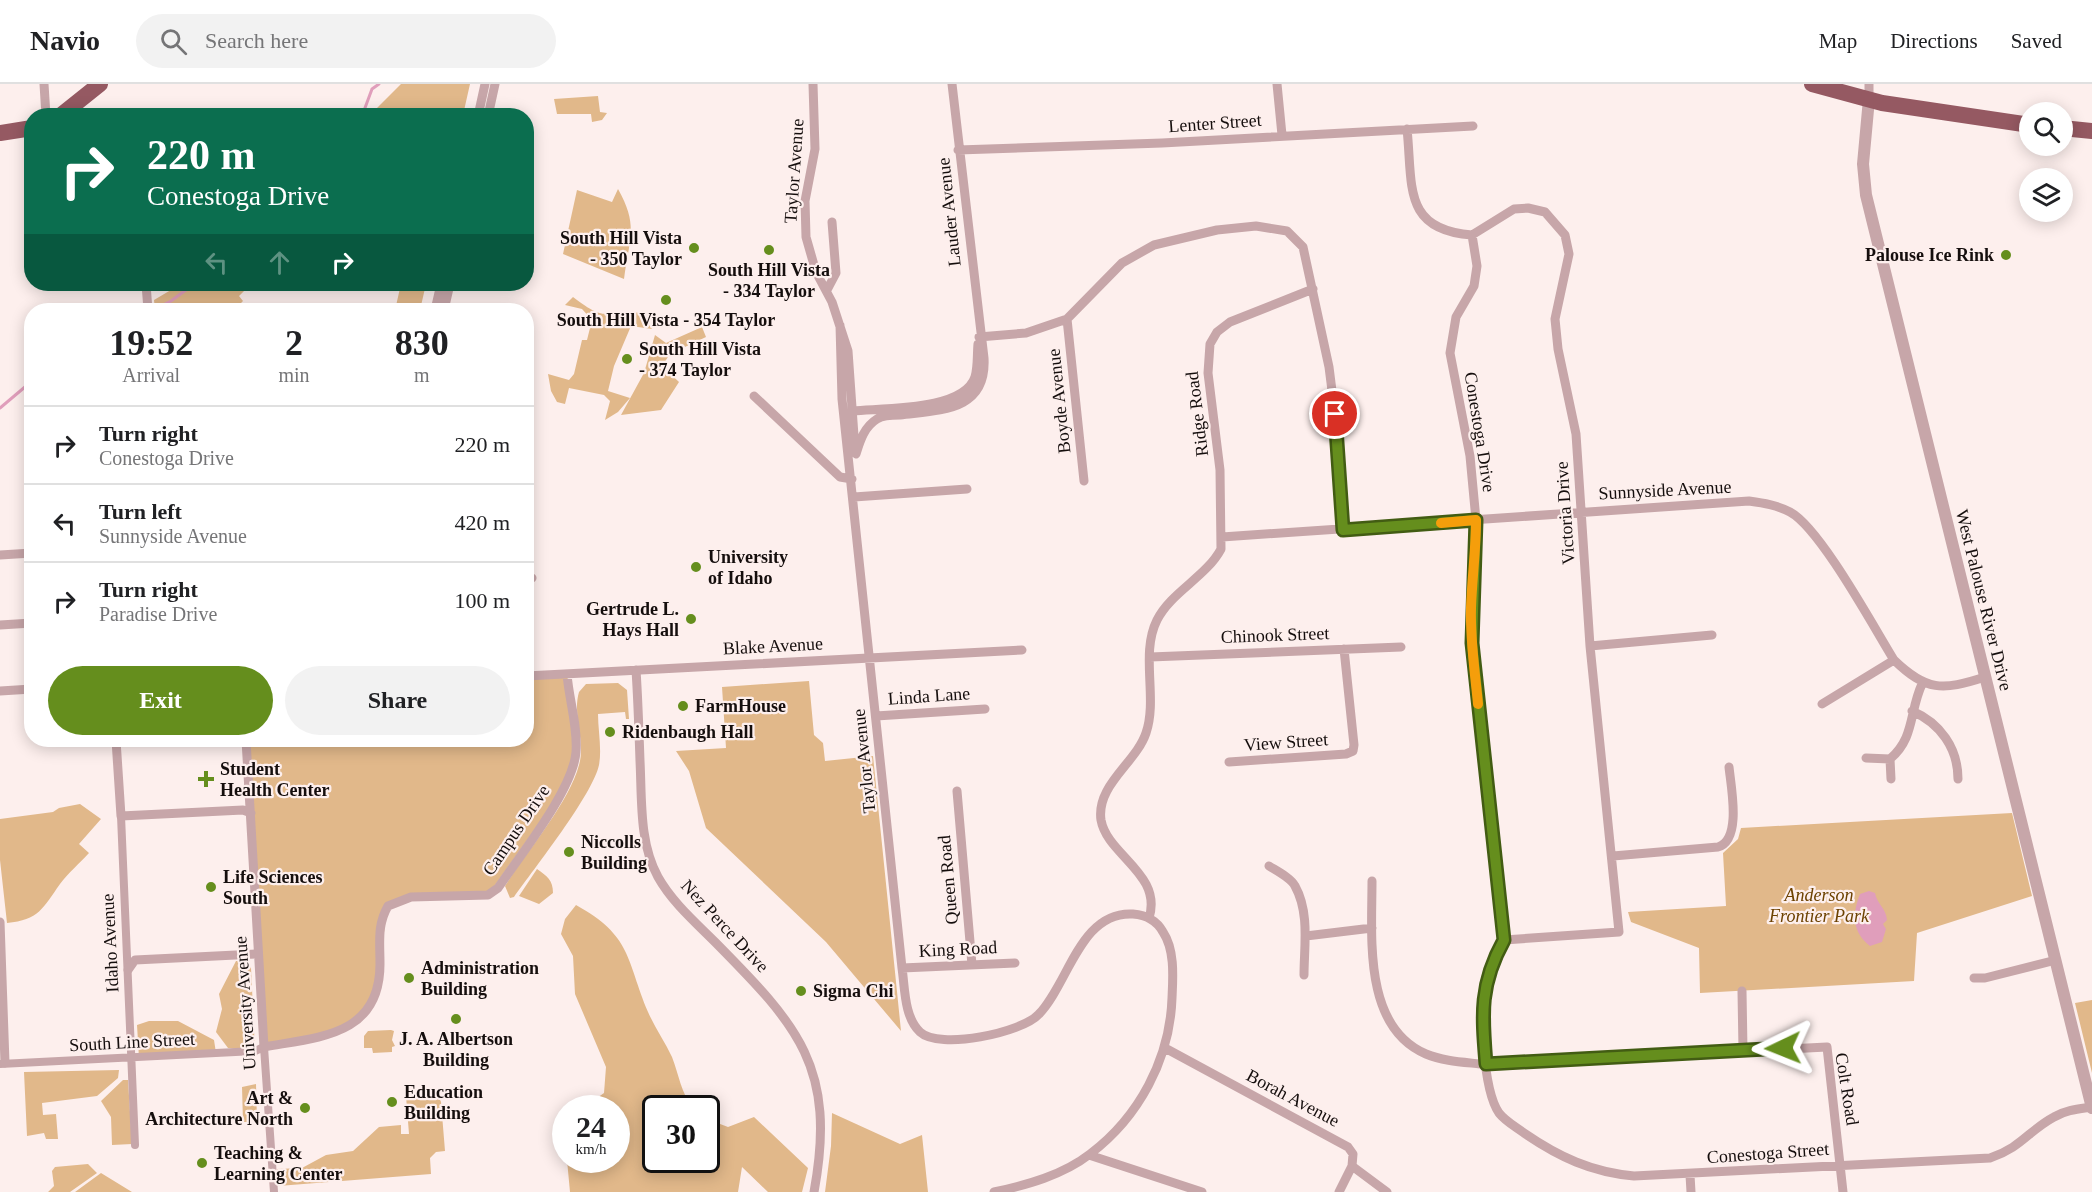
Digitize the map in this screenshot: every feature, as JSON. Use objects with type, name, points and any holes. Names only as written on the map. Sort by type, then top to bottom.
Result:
[{"type":"highway","points":[[70,108],[100,84]]},
{"type":"highway","points":[[1812,84],[1869,92],[1973,118],[2019,123]]},
{"type":"highway","points":[[0,133],[24,129]]},
{"type":"highway","points":[[2073,129],[2088,131]]},
{"type":"street","points":[[44,84],[46,108]]},
{"type":"street","points":[[480,108],[486,84]]},
{"type":"street","points":[[490,108],[495,84]]},
{"type":"street","name":"Taylor Avenue","points":[[813,84],[815,149],[805,201],[806,237],[816,272],[827,290],[848,351],[856,454],[852,479]]},
{"type":"street","name":"Lauder Avenue","points":[[856,454],[863,434],[878,418],[942,410],[965,402],[981,381],[984,370],[952,84]]},
{"type":"street","points":[[1277,84],[1282,135]]},
{"type":"street","name":"West Palouse River Drive","points":[[1869,92],[1863,164],[1866,195],[2092,1108]]},
{"type":"street","name":"Lenter Street","points":[[958,150],[1162,143],[1473,126]]},
{"type":"street","points":[[1407,129],[1414,195],[1420,213],[1436,228],[1454,234],[1472,235]]},
{"type":"street","name":"Victoria Drive","points":[[1472,235],[1514,209],[1528,208],[1545,212],[1565,235],[1569,254],[1555,319],[1558,349],[1575,434],[1590,646],[1619,932],[1504,940]]},
{"type":"street","points":[[827,290],[836,273],[832,222]]},
{"type":"street","points":[[979,337],[1026,333],[1067,319],[1102,282],[1139,252],[1171,239],[1217,230],[1256,226],[1287,231],[1303,247],[1329,367],[1338,438],[1343,530]]},
{"type":"street","name":"Conestoga Drive","points":[[1472,235],[1477,266],[1474,286],[1456,317],[1450,353],[1470,456],[1476,520],[1472,643],[1504,940]]},
{"type":"street","name":"Ridge Road","points":[[1149,918],[1153,900],[1149,888],[1104,829],[1101,812],[1106,793],[1147,731],[1150,657],[1158,619],[1217,555],[1222,537],[1220,470],[1208,373],[1210,344],[1217,332],[1230,322],[1313,289]]},
{"type":"street","name":"Boyde Avenue","points":[[1067,319],[1084,481]]},
{"type":"street","name":"Taylor Avenue","points":[[840,325],[845,431],[854,497],[902,968],[908,1010],[912,1021],[922,1035],[945,1039],[1020,1028],[1039,1015],[1048,1004],[1090,934],[1098,926],[1124,913],[1149,918]]},
{"type":"street","name":"Lauder Avenue","points":[[853,411],[952,400],[966,391],[975,377],[979,337]]},
{"type":"street","points":[[754,396],[840,477],[852,479]]},
{"type":"street","name":"Taylor Avenue","points":[[845,431],[853,411]]},
{"type":"street","points":[[854,497],[967,489]]},
{"type":"street","name":"Sunnyside Avenue","points":[[1222,537],[1749,501],[1773,505],[1791,512],[1817,538],[1894,660],[1922,684]]},
{"type":"street","points":[[0,555],[24,554]]},
{"type":"street","points":[[0,625],[24,624]]},
{"type":"street","points":[[1590,646],[1712,635]]},
{"type":"street","name":"Chinook Street","points":[[1150,657],[1401,647]]},
{"type":"street","name":"View Street","points":[[1229,762],[1346,754],[1353,751],[1344,649]]},
{"type":"street","name":"Blake Avenue","points":[[534,676],[1022,650]]},
{"type":"street","points":[[1822,704],[1894,660]]},
{"type":"street","name":"Nez Perce Drive","points":[[636,670],[641,791],[649,856],[658,878],[679,906],[771,998],[803,1048],[813,1072],[822,1117],[821,1153],[814,1192]]},
{"type":"street","name":"Campus Drive","points":[[264,1047],[343,1030],[367,1011],[374,1000],[380,980],[379,930],[381,918],[388,906],[411,897],[488,895],[498,888],[560,795],[572,773],[576,735],[567,674]]},
{"type":"street","points":[[1891,779],[1890,759],[1907,741],[1912,711],[1922,684],[1952,685],[1985,677]]},
{"type":"street","points":[[0,691],[24,690]]},
{"type":"street","name":"Linda Lane","points":[[876,716],[985,709]]},
{"type":"street","points":[[1912,711],[1927,718],[1947,740],[1958,768],[1958,779]]},
{"type":"street","name":"Idaho Avenue","points":[[116,747],[135,1145]]},
{"type":"street","name":"University Avenue","points":[[246,747],[274,1192]]},
{"type":"street","points":[[1866,758],[1890,759]]},
{"type":"street","points":[[1613,856],[1718,847],[1728,842],[1733,830],[1730,767]]},
{"type":"street","name":"Queen Road","points":[[957,791],[972,965]]},
{"type":"street","points":[[121,816],[243,810],[251,813]]},
{"type":"street","points":[[1269,866],[1295,884],[1306,936],[1304,975]]},
{"type":"street","points":[[1372,881],[1372,928],[1378,991],[1389,1022],[1401,1036],[1427,1055],[1486,1064],[1554,1063],[1743,1050],[1742,991]]},
{"type":"street","points":[[994,1192],[1059,1172],[1089,1155],[1130,1114],[1159,1065],[1165,1048],[1172,1007],[1172,959],[1163,931],[1149,918]]},
{"type":"street","points":[[0,922],[3,1063]]},
{"type":"street","points":[[1306,936],[1372,928]]},
{"type":"street","points":[[1486,1064],[1485,987],[1494,957],[1504,940]]},
{"type":"street","points":[[128,970],[135,960],[258,954]]},
{"type":"street","points":[[1974,978],[1985,978],[2056,960]]},
{"type":"street","name":"King Road","points":[[902,968],[1015,963]]},
{"type":"street","name":"South Line Street","points":[[3,1063],[132,1059],[255,1051],[264,1047]]},
{"type":"street","name":"Colt Road","points":[[1743,1050],[1827,1047],[1843,1192]]},
{"type":"street","name":"Borah Avenue","points":[[1165,1048],[1348,1147],[1353,1154],[1352,1166],[1388,1192]]},
{"type":"street","name":"Conestoga Street","points":[[1486,1064],[1491,1098],[1500,1114],[1536,1141],[1574,1163],[1610,1174],[1690,1175],[1990,1158],[2019,1145],[2053,1118],[2066,1111],[2092,1108]]},
{"type":"street","points":[[1089,1155],[1202,1192]]},
{"type":"street","points":[[1339,1192],[1352,1166]]},
{"type":"street","points":[[1690,1175],[1691,1192]]},
{"type":"green space","points":[[401,84],[470,84],[465,108],[377,108]]},
{"type":"green space","points":[[598,96],[600,112],[607,113],[602,120],[592,122],[591,114],[557,114],[554,99]]},
{"type":"green space","points":[[618,189],[628,213],[631,233],[624,279],[563,254],[577,190],[612,202]]},
{"type":"green space","points":[[169,291],[244,291],[239,296],[243,301],[241,303],[154,303],[154,300]]},
{"type":"green space","points":[[399,291],[424,291],[422,303],[397,303]]},
{"type":"green space","points":[[573,297],[600,313],[641,313],[652,329],[631,326],[614,366],[608,391],[630,398],[618,412],[605,420],[610,401],[604,395],[569,388],[565,404],[557,402],[551,391],[548,374],[569,380],[574,374],[582,340],[587,340],[592,320],[582,309],[565,305]]},
{"type":"green space","points":[[702,327],[706,337],[670,354],[662,366],[679,382],[661,410],[621,415],[644,373],[655,335],[666,343]]},
{"type":"green space","points":[[567,674],[576,735],[567,784],[488,895],[438,895],[388,905],[374,1000],[343,1030],[264,1047],[246,747],[534,747],[534,676]]},
{"type":"green space","points":[[809,681],[814,735],[823,743],[825,761],[873,756],[901,1031],[826,942],[706,828],[689,771],[676,751],[726,748],[722,687]]},
{"type":"green space","points":[[618,683],[627,690],[629,719],[626,719],[625,712],[598,714],[600,759],[594,778],[562,831],[514,897],[510,898],[505,886],[557,811],[574,780],[581,756],[577,710],[579,692],[586,684]]},
{"type":"green space","points":[[80,804],[101,819],[79,844],[89,853],[63,880],[39,911],[26,919],[7,923],[0,860],[0,819],[53,812],[59,808]]},
{"type":"green space","name":"Anderson Frontier Park","points":[[2012,813],[2032,896],[1917,933],[1914,981],[1700,993],[1699,948],[1631,922],[1628,912],[1726,906],[1723,853],[1738,839],[1741,828]]},
{"type":"green space","points":[[537,869],[549,879],[553,893],[539,904],[519,896]]},
{"type":"green space","points":[[576,905],[608,927],[618,939],[625,950],[648,1012],[672,1057],[686,1095],[642,1095],[642,1173],[720,1173],[720,1124],[728,1127],[754,1117],[808,1168],[802,1192],[768,1192],[742,1167],[738,1192],[570,1192],[568,1173],[630,1173],[630,1095],[601,1095],[604,1093],[606,1067],[575,994],[573,956],[561,934],[565,919]]},
{"type":"green space","points":[[236,961],[246,961],[251,968],[255,1051],[228,1048],[216,1032],[222,1009],[219,994]]},
{"type":"green space","points":[[2092,1000],[2092,1073],[2075,1003]]},
{"type":"green space","points":[[149,1021],[178,1021],[214,1040],[216,1053],[139,1058],[137,1025]]},
{"type":"green space","points":[[368,1031],[394,1031],[392,1040],[395,1046],[392,1047],[392,1052],[373,1053],[372,1048],[364,1048],[364,1036]]},
{"type":"green space","points":[[119,1070],[118,1078],[97,1096],[42,1103],[43,1115],[56,1114],[58,1139],[46,1139],[44,1133],[27,1136],[24,1072]]},
{"type":"green space","points":[[123,1080],[128,1080],[132,1144],[112,1145],[111,1117],[101,1101]]},
{"type":"green space","points":[[256,1084],[257,1122],[243,1122],[242,1087]]},
{"type":"green space","points":[[438,1094],[441,1102],[445,1151],[436,1152],[430,1158],[431,1174],[278,1186],[277,1169],[302,1168],[326,1155],[353,1151],[379,1127],[401,1125],[401,1134],[409,1134],[406,1096]]},
{"type":"green space","points":[[832,1113],[900,1144],[922,1135],[928,1192],[825,1192],[831,1146]]},
{"type":"green space","points":[[88,1164],[97,1173],[70,1192],[48,1192],[54,1186],[52,1171],[55,1167]]},
{"type":"green space","points":[[101,1173],[132,1192],[75,1192]]},
{"type":"shaded area","points":[[1869,891],[1875,893],[1887,920],[1883,924],[1886,929],[1882,942],[1870,946],[1860,935],[1855,922],[1860,894]]},
{"type":"waterway","points":[[365,108],[372,89],[379,84]]},
{"type":"waterway","points":[[167,303],[185,291]]},
{"type":"waterway","points":[[0,408],[24,388]]},
{"type":"slow traffic","points":[[1441,523],[1476,520],[1471,606],[1478,704]]},
{"type":"place","name":"South Hill Vista - 350 Taylor","points":[[694,248]]},
{"type":"place","name":"South Hill Vista - 334 Taylor","points":[[769,250]]},
{"type":"place","name":"Palouse Ice Rink","points":[[2006,255]]},
{"type":"place","name":"South Hill Vista - 354 Taylor","points":[[666,300]]},
{"type":"place","name":"South Hill Vista - 374 Taylor","points":[[627,359]]},
{"type":"place","name":"University of Idaho","points":[[696,567]]},
{"type":"place","name":"Gertrude L. Hays Hall","points":[[691,619]]},
{"type":"place","name":"FarmHouse","points":[[683,706]]},
{"type":"place","name":"Ridenbaugh Hall","points":[[610,732]]},
{"type":"place","name":"Student Health Center","points":[[206,779]]},
{"type":"place","name":"Niccolls Building","points":[[569,852]]},
{"type":"place","name":"Life Sciences South","points":[[211,887]]},
{"type":"place","name":"Administration Building","points":[[409,978]]},
{"type":"place","name":"Sigma Chi","points":[[801,991]]},
{"type":"place","name":"J. A. Albertson Building","points":[[456,1019]]},
{"type":"place","name":"Education Building","points":[[392,1102]]},
{"type":"place","name":"Art & Architecture North","points":[[305,1108]]},
{"type":"place","name":"Teaching & Learning Center","points":[[202,1163]]},
{"type":"route","points":[[1335,414],[1343,530],[1476,520],[1471,606],[1472,643],[1504,940],[1486,978],[1483,997],[1486,1064],[1554,1063],[1783,1048]]}]
